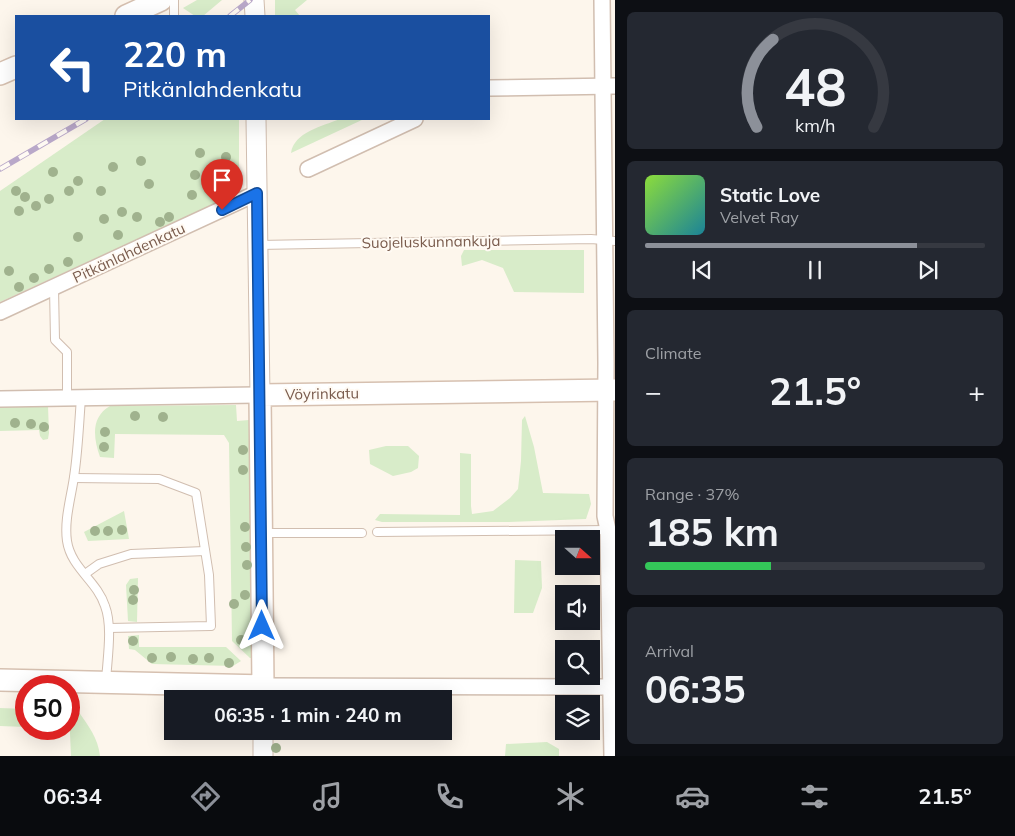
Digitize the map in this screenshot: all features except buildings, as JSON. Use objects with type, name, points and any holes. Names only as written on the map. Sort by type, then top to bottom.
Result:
[{"type":"main road","points":[[116,15],[140,0]]},
{"type":"main road","points":[[128,15],[161,0]]},
{"type":"main road","points":[[0,74],[15,67]]},
{"type":"main road","name":"Vöyrinkatu","points":[[260,395],[610,390]]},
{"type":"main road","points":[[260,395],[263,690]]},
{"type":"main road","points":[[0,680],[106,682],[232,690]]},
{"type":"street","points":[[254,0],[255,15]]},
{"type":"street","points":[[602,0],[609,86],[610,390],[605,516],[612,530],[612,756]]},
{"type":"street","points":[[490,88],[609,86]]},
{"type":"street","points":[[256,120],[260,395]]},
{"type":"street","points":[[308,168],[413,120]]},
{"type":"street","name":"Pitkänlahdenkatu","points":[[0,312],[257,193]]},
{"type":"street","name":"Vöyrinkatu","points":[[0,399],[260,395]]},
{"type":"street","points":[[379,690],[611,686]]},
{"type":"street","points":[[263,740],[263,756]]},
{"type":"lane","points":[[174,0],[174,15]]},
{"type":"lane","name":"Suojeluskunnankuja","points":[[258,245],[610,240]]},
{"type":"lane","points":[[54,288],[55,340],[67,352],[74,398],[74,478],[68,508],[67,540],[71,558],[85,574],[105,606],[108,628],[106,682]]},
{"type":"lane","points":[[74,478],[159,479],[196,493],[209,575],[211,626],[108,628]]},
{"type":"lane","points":[[377,532],[612,530]]},
{"type":"lane","points":[[261,533],[362,532]]},
{"type":"lane","points":[[85,574],[100,564],[131,554],[205,552]]},
{"type":"green space","points":[[197,0],[222,0],[204,15],[194,15],[183,8]]},
{"type":"green space","points":[[275,0],[307,0],[295,10],[299,15],[275,15]]},
{"type":"green space","points":[[104,120],[239,120],[239,176],[234,192],[228,198],[0,302],[0,191]]},
{"type":"green space","points":[[337,120],[362,120],[291,153],[293,146],[303,135]]},
{"type":"green space","points":[[464,250],[584,250],[584,293],[514,292],[503,268],[482,260],[462,266],[461,256]]},
{"type":"green space","points":[[236,405],[237,421],[249,420],[254,658],[250,658],[232,641],[229,443],[224,435],[115,434],[114,458],[100,457],[95,435],[99,416],[110,406]]},
{"type":"green space","points":[[48,406],[48,439],[43,440],[39,430],[0,431],[0,407]]},
{"type":"green space","points":[[525,416],[534,447],[543,493],[589,494],[591,504],[586,519],[509,522],[382,522],[375,520],[380,514],[460,515],[460,453],[471,454],[472,514],[493,511],[518,489],[522,420]]},
{"type":"green space","points":[[386,446],[408,446],[419,456],[418,468],[411,472],[393,476],[370,464],[369,450]]},
{"type":"green space","points":[[124,511],[129,539],[88,541],[84,532]]},
{"type":"green space","points":[[515,560],[541,561],[542,588],[533,613],[514,613]]},
{"type":"green space","points":[[138,578],[137,622],[128,621],[126,585],[130,579]]},
{"type":"green space","points":[[139,635],[139,647],[226,647],[241,661],[233,666],[152,664],[135,650],[129,649],[128,636]]},
{"type":"green space","points":[[0,708],[15,709],[15,727],[0,726]]},
{"type":"green space","points":[[80,714],[95,738],[100,756],[71,756],[70,740],[80,740]]},
{"type":"green space","points":[[547,742],[559,749],[559,756],[505,756],[506,744]]},
{"type":"railway","points":[[231,15],[250,0]]},
{"type":"railway","points":[[0,169],[84,120]]},
{"type":"route","points":[[222,210],[257,193],[262,626]]}]
